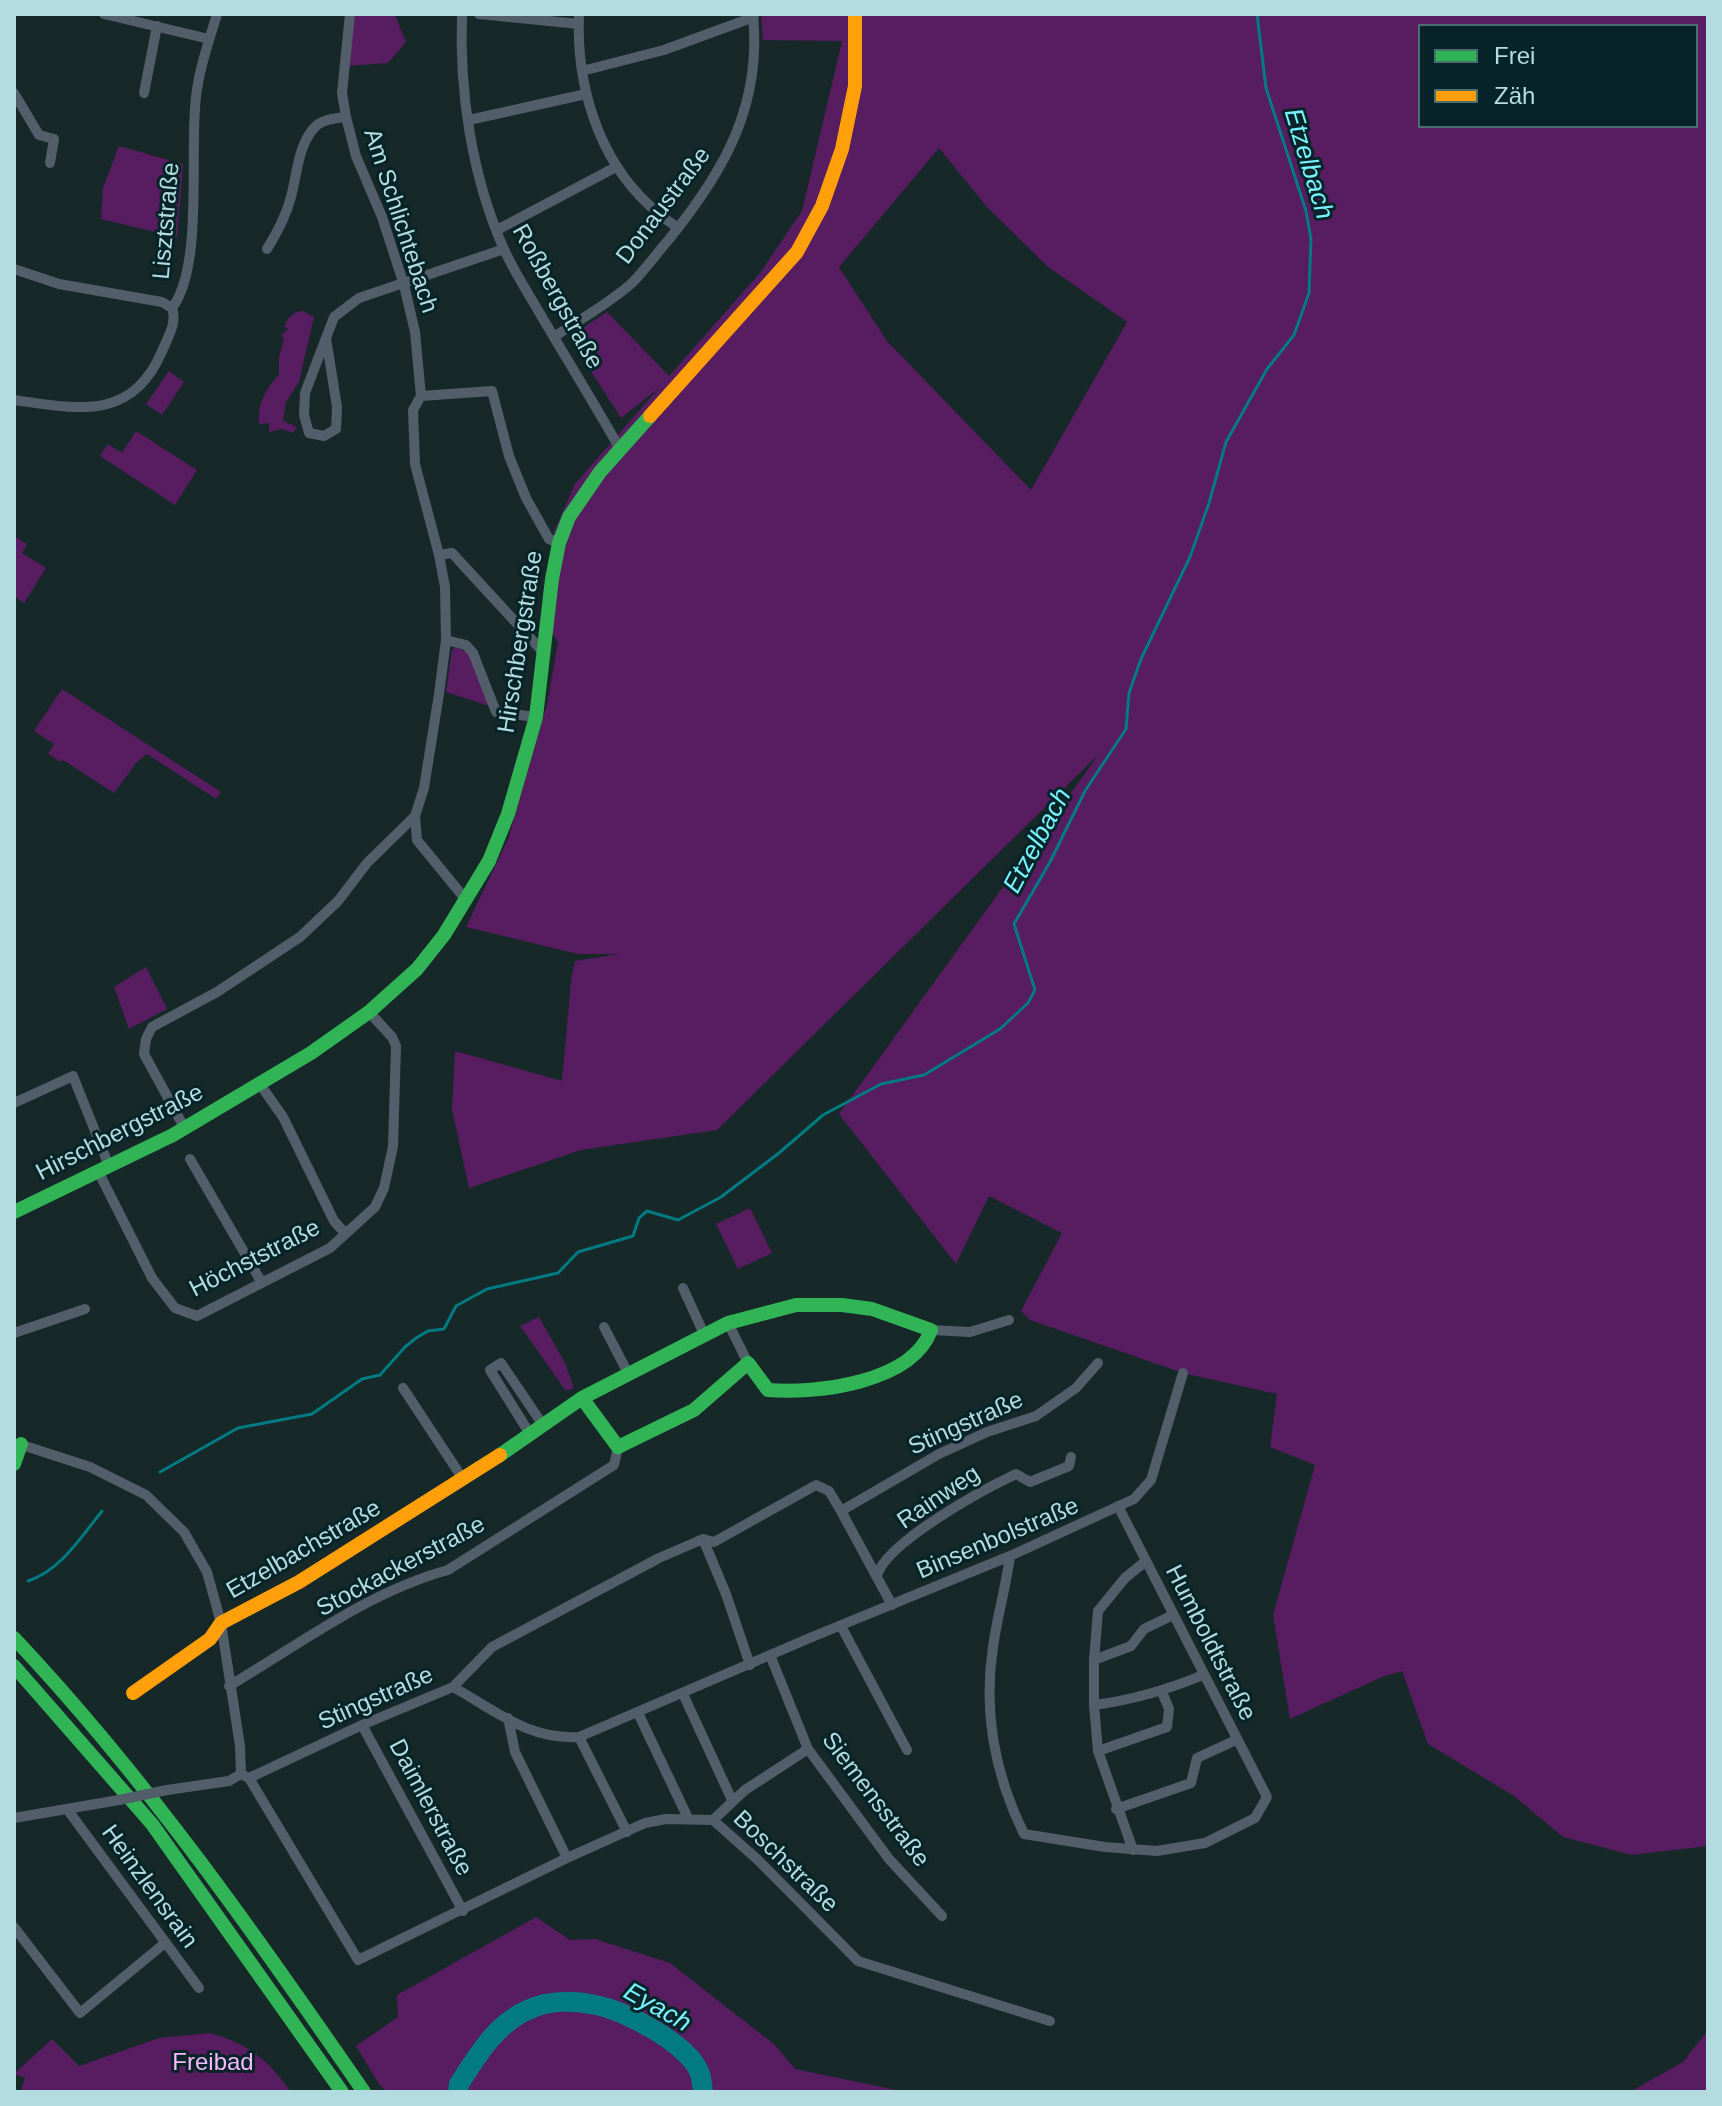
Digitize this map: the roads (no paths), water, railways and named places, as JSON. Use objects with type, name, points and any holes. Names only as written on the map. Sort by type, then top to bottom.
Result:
[{"type":"main road","name":"Hirschbergstraße","points":[[14,1212],[184,1127],[311,1053],[369,1012],[417,969],[444,935],[489,861],[508,814],[536,717],[552,579],[559,543],[569,517],[585,490],[620,449],[797,252],[816,218],[842,149],[852,98],[857,43],[855,14]]},
{"type":"main road","name":"Etzelbachstraße","points":[[133,1693],[210,1639],[221,1623],[299,1582],[463,1479],[582,1398],[728,1323],[796,1305],[842,1305],[872,1309],[931,1330]]},
{"type":"main road","points":[[582,1398],[618,1447],[694,1410],[748,1363],[768,1390],[793,1393],[844,1387],[878,1378],[919,1351],[928,1342],[931,1330]]},
{"type":"main road","points":[[14,1464],[17,1443]]},
{"type":"main road","points":[[14,1638],[68,1692],[187,1839],[364,2092]]},
{"type":"main road","points":[[14,1666],[152,1824],[342,2092]]},
{"type":"street","points":[[104,14],[209,39]]},
{"type":"street","name":"Lisztstraße","points":[[14,400],[76,409],[108,405],[125,397],[147,378],[158,360],[175,318],[172,308],[182,291],[191,244],[196,96],[217,14]]},
{"type":"street","name":"Am Schlichtebach","points":[[350,14],[342,93],[356,156],[382,217],[415,332],[421,396],[413,410],[415,464],[445,587],[446,640],[424,788],[415,816]]},
{"type":"street","name":"Roßbergstraße","points":[[462,14],[462,77],[477,166],[497,230],[504,249],[620,449]]},
{"type":"street","points":[[479,14],[579,19],[582,71],[598,131],[616,167],[639,195],[668,222],[678,227]]},
{"type":"street","points":[[582,71],[664,50],[754,16]]},
{"type":"street","name":"Donaustraße","points":[[554,337],[633,283],[710,185],[733,145],[745,112],[753,77],[754,16]]},
{"type":"street","points":[[144,93],[157,26]]},
{"type":"street","points":[[14,93],[39,135],[54,139],[50,163]]},
{"type":"street","points":[[469,120],[586,94]]},
{"type":"street","points":[[267,249],[278,232],[290,201],[302,150],[316,126],[346,117]]},
{"type":"street","points":[[497,230],[616,167]]},
{"type":"street","points":[[326,338],[337,407],[336,429],[324,436],[309,433],[304,415],[305,393],[334,317],[359,298],[504,249]]},
{"type":"street","points":[[14,269],[59,284],[162,302],[172,308]]},
{"type":"street","points":[[421,396],[492,391],[509,456],[526,498],[549,539],[559,543]]},
{"type":"street","points":[[439,555],[452,553],[545,654]]},
{"type":"street","points":[[446,640],[466,645],[473,653],[496,712],[536,717]]},
{"type":"street","points":[[415,816],[417,840],[466,900]]},
{"type":"street","points":[[184,1127],[144,1054],[152,1027],[217,992],[300,937],[338,901],[367,863],[415,816]]},
{"type":"street","name":"Höchststraße","points":[[103,1169],[152,1278],[175,1308],[197,1316],[330,1248],[375,1207],[384,1188],[393,1146],[396,1046],[392,1037],[369,1012]]},
{"type":"street","points":[[14,1103],[73,1076],[103,1169]]},
{"type":"street","points":[[259,1083],[283,1117],[334,1221],[345,1233]]},
{"type":"street","points":[[190,1159],[262,1283]]},
{"type":"street","points":[[683,1288],[704,1334]]},
{"type":"street","points":[[14,1333],[85,1309]]},
{"type":"street","name":"Etzelbachstraße","points":[[931,1330],[970,1332],[1009,1320]]},
{"type":"street","points":[[728,1323],[748,1363]]},
{"type":"street","points":[[604,1327],[629,1375]]},
{"type":"street","points":[[501,1363],[536,1429],[490,1370],[501,1363]]},
{"type":"street","name":"Stingstraße","points":[[841,1511],[939,1454],[987,1432],[1036,1416],[1076,1388],[1098,1363]]},
{"type":"street","name":"Binsenbolstraße","points":[[453,1687],[528,1731],[556,1739],[579,1737],[1010,1556],[1134,1499],[1151,1480],[1183,1373]]},
{"type":"street","points":[[403,1388],[463,1479]]},
{"type":"street","points":[[17,1443],[90,1467],[146,1495],[184,1532],[207,1572],[221,1623],[245,1776]]},
{"type":"street","name":"Stockackerstraße","points":[[229,1686],[369,1600],[421,1577],[448,1570],[614,1465],[618,1447]]},
{"type":"street","name":"Rainweg","points":[[877,1576],[892,1554],[978,1493],[1016,1474],[1030,1482],[1069,1466],[1071,1457]]},
{"type":"street","name":"Stingstraße","points":[[14,1818],[245,1776],[453,1687],[492,1647],[647,1564],[703,1539],[714,1542],[816,1485],[829,1491],[892,1605]]},
{"type":"street","name":"Humboldtstraße","points":[[1118,1506],[1267,1797],[1255,1818],[1205,1843],[1157,1851],[1133,1850]]},
{"type":"street","points":[[703,1539],[750,1665]]},
{"type":"street","points":[[1010,1556],[992,1651],[990,1692],[993,1746],[1013,1811],[1024,1834],[1133,1850]]},
{"type":"street","points":[[1133,1850],[1098,1751],[1094,1660],[1098,1611],[1125,1578],[1146,1561]]},
{"type":"street","points":[[1094,1660],[1131,1646],[1144,1629],[1173,1615]]},
{"type":"street","points":[[841,1626],[907,1750]]},
{"type":"street","name":"Siemensstraße","points":[[770,1655],[808,1749],[889,1859],[942,1916]]},
{"type":"street","points":[[1094,1705],[1162,1692],[1203,1675]]},
{"type":"street","points":[[1098,1751],[1167,1727],[1169,1709],[1162,1692]]},
{"type":"street","points":[[683,1694],[732,1800]]},
{"type":"street","points":[[638,1713],[688,1818]]},
{"type":"street","points":[[508,1718],[515,1752],[567,1858]]},
{"type":"street","name":"Daimlerstraße","points":[[362,1725],[463,1911]]},
{"type":"street","points":[[579,1737],[627,1832]]},
{"type":"street","points":[[1116,1809],[1191,1783],[1197,1758],[1236,1740]]},
{"type":"street","points":[[713,1820],[732,1800],[808,1749]]},
{"type":"street","name":"Boschstraße","points":[[245,1776],[358,1960],[627,1832],[656,1821],[688,1818],[713,1820],[758,1860],[858,1961],[1050,2021]]},
{"type":"street","name":"Heinzlensrain","points":[[67,1809],[199,1988]]},
{"type":"street","points":[[14,1927],[80,2013],[165,1943]]},
{"type":"waterway","name":"Etzelbach","points":[[160,1472],[238,1428],[312,1414],[362,1379],[380,1375],[416,1338],[428,1331],[444,1329],[456,1306],[487,1289],[558,1273],[578,1252],[633,1236],[639,1218],[647,1211],[678,1220],[721,1197],[823,1115],[881,1084],[924,1075],[1000,1029],[1028,1003],[1035,990],[1014,924],[1050,862],[1085,791],[1126,729],[1129,693],[1141,659],[1190,557],[1226,442],[1267,369],[1294,335],[1309,293],[1311,239],[1306,211],[1266,88],[1257,14]]},
{"type":"waterway","name":"Etzelbach","points":[[28,1581],[60,1561],[102,1511]]},
{"type":"waterway","name":"Eyach","points":[[458,2092],[459,2084],[482,2049],[510,2020],[535,2007],[565,2002],[608,2008],[655,2030],[694,2063],[701,2076],[703,2092]]},
{"type":"park label","name":"Freibad","points":[[213,2063]]}]
